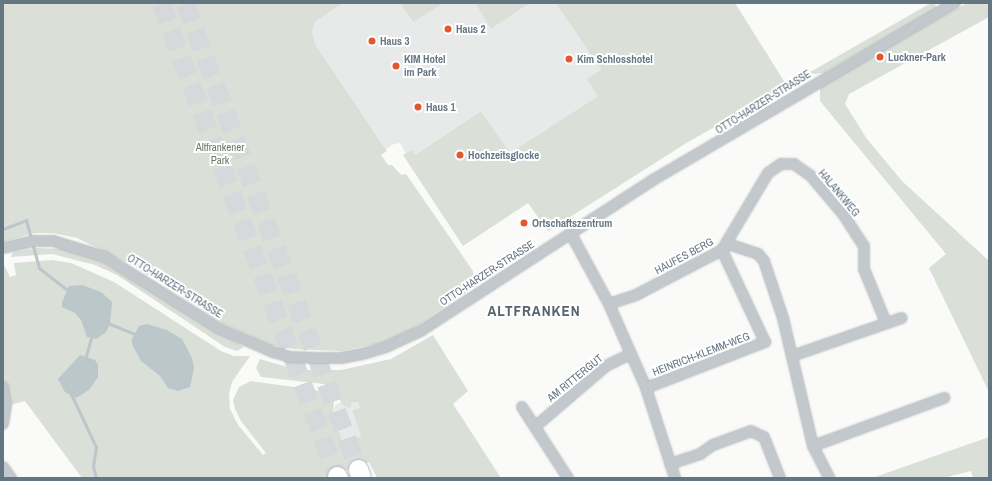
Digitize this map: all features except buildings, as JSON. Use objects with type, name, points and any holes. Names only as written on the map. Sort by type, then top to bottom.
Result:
[{"type":"street","name":"OTTO-HARZER-STRASSE","points":[[3,248],[34,241],[53,241],[77,246],[105,256],[220,329],[246,342],[290,357],[340,358],[366,353],[409,337],[654,180],[755,123],[813,85],[955,3]]},
{"type":"street","name":"HALANKWEG","points":[[725,247],[768,173],[780,164],[794,164],[811,176],[843,214],[864,246],[864,269],[886,323]]},
{"type":"street","points":[[571,234],[609,304],[632,354],[646,388],[675,478]]},
{"type":"street","name":"HAUFES BERG","points":[[609,304],[636,295],[725,247],[758,254],[764,261],[776,293],[813,446],[829,478]]},
{"type":"street","name":"HEINRICH-KLEMM-WEG","points":[[646,388],[765,342],[725,247]]},
{"type":"street","points":[[792,356],[902,318]]},
{"type":"street","name":"AM RITTERGUT","points":[[536,426],[606,366],[632,354]]},
{"type":"street","points":[[3,387],[5,405],[3,424]]},
{"type":"street","points":[[813,446],[944,398]]},
{"type":"street","points":[[522,406],[568,478]]},
{"type":"street","points":[[670,464],[700,454],[713,445],[751,431],[764,437],[780,478]]},
{"type":"street","points":[[3,466],[11,478]]},
{"type":"shaded area","points":[[343,3],[400,3],[413,22],[444,3],[475,3],[491,29],[530,3],[556,3],[601,70],[598,96],[510,153],[481,111],[415,155],[412,150],[406,154],[400,143],[394,144],[386,149],[315,44],[312,32],[315,22]]},
{"type":"shaded area","points":[[82,285],[101,292],[112,302],[110,324],[106,332],[96,339],[87,337],[81,320],[75,313],[62,307],[62,302],[69,286]]},
{"type":"shaded area","points":[[147,324],[167,330],[182,339],[192,358],[194,368],[190,387],[178,391],[168,388],[160,376],[141,361],[132,344],[132,339],[139,326]]},
{"type":"shaded area","points":[[80,355],[95,360],[98,365],[98,377],[89,390],[76,398],[65,392],[58,379]]},
{"type":"shaded area","points":[[341,402],[343,405],[358,402],[360,408],[352,410],[361,436],[343,442],[333,415],[335,405]]},
{"type":"green space","name":"Altfrankener Park","points":[[3,3],[343,3],[315,22],[312,32],[315,44],[387,151],[381,155],[388,165],[392,165],[401,175],[406,174],[473,271],[474,287],[409,331],[385,342],[341,351],[293,349],[270,345],[222,323],[130,264],[77,238],[53,233],[34,233],[3,242]]},
{"type":"green space","points":[[400,3],[444,3],[413,22]]},
{"type":"green space","points":[[475,3],[530,3],[491,29]]},
{"type":"green space","points":[[556,3],[735,3],[787,86],[688,142],[548,231],[528,203],[463,246],[403,155],[412,150],[415,155],[481,111],[510,153],[598,96],[587,79],[601,70]]},
{"type":"green space","points":[[931,3],[934,3],[937,8],[823,73],[801,75],[812,71]]},
{"type":"green space","points":[[967,3],[989,3],[989,17],[849,94],[845,104],[867,139],[902,181],[989,261],[989,392],[929,268],[946,254],[820,101],[820,86]]},
{"type":"green space","points":[[36,248],[65,249],[101,261],[244,347],[237,351],[225,347],[117,275],[95,265],[52,254],[11,257],[13,252]]},
{"type":"green space","points":[[52,260],[71,263],[114,282],[221,351],[234,356],[250,356],[232,382],[229,394],[230,409],[238,425],[263,455],[266,453],[241,421],[235,409],[233,400],[239,387],[251,381],[322,391],[334,401],[333,415],[343,442],[361,436],[352,410],[360,408],[358,402],[352,403],[350,408],[343,405],[333,390],[324,384],[261,377],[256,368],[260,359],[297,370],[341,370],[391,359],[433,335],[468,391],[453,404],[501,478],[377,478],[369,462],[324,478],[82,478],[25,401],[10,405],[7,388],[3,381],[3,263],[10,277],[16,275],[14,263]]},
{"type":"green space","points":[[989,437],[989,478],[973,478],[971,471],[943,478],[872,478]]},
{"type":"waterway","points":[[3,229],[26,220],[39,268],[67,290]]},
{"type":"waterway","points":[[110,324],[135,334]]},
{"type":"waterway","points":[[85,359],[91,338]]},
{"type":"waterway","points":[[71,394],[96,447],[93,466],[96,478]]},
{"type":"tunnel","points":[[161,3],[337,476]]},
{"type":"tunnel","points":[[185,3],[358,469]]},
{"type":"place","name":"Haus 2","points":[[448,29]]},
{"type":"place","name":"Haus 3","points":[[372,41]]},
{"type":"place","name":"Luckner-Park","points":[[880,57]]},
{"type":"place","name":"Kim Schlosshotel","points":[[569,59]]},
{"type":"place","name":"KIM Hotel im Park","points":[[396,66]]},
{"type":"place","name":"Haus 1","points":[[418,107]]},
{"type":"place","name":"Hochzeitsglocke","points":[[460,155]]},
{"type":"place","name":"Ortschaftszentrum","points":[[524,223]]},
{"type":"district","name":"ALTFRANKEN","points":[[534,311]]}]
